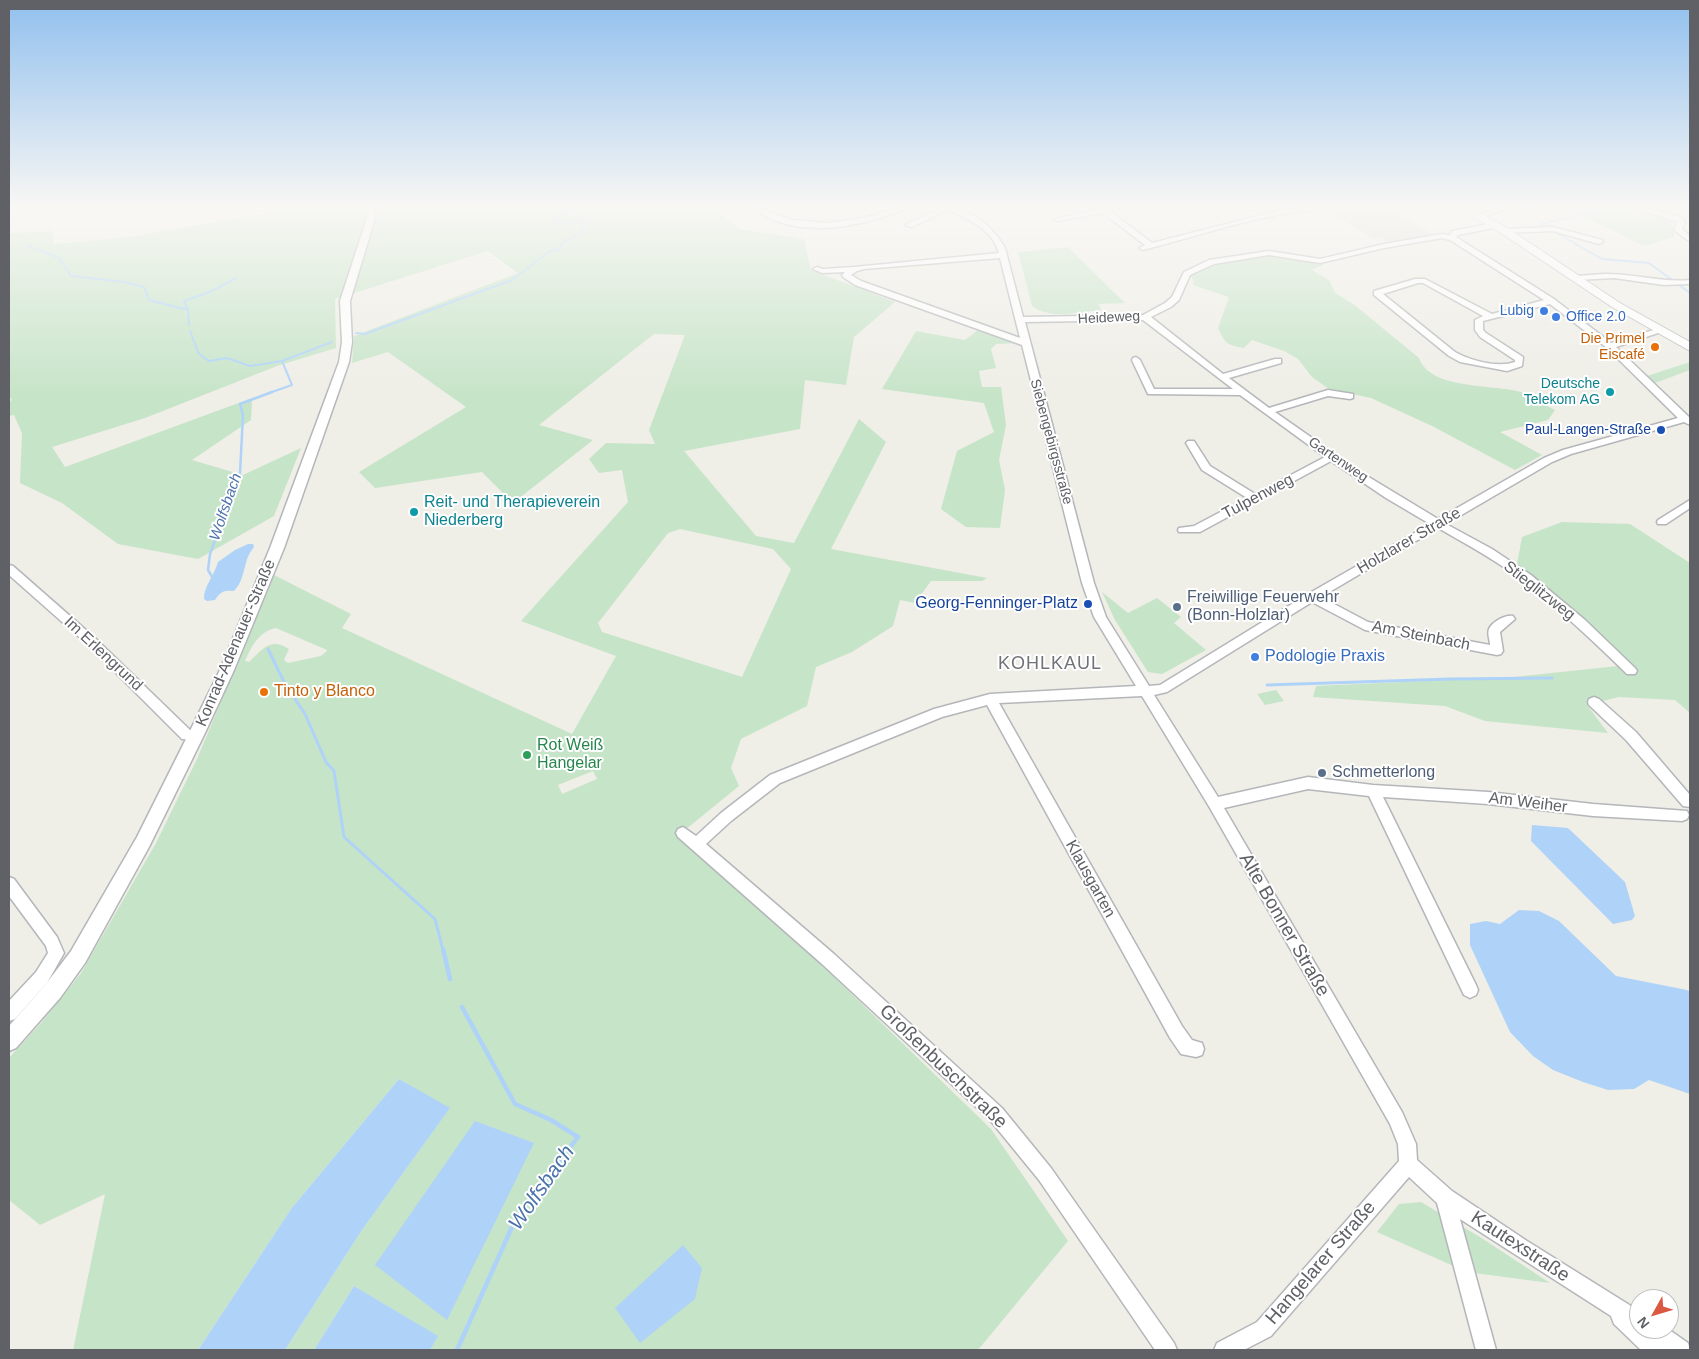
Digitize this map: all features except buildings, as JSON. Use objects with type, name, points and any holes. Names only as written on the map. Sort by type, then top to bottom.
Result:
[{"type":"main road","points":[[1565,270],[1616,305],[1690,347]]},
{"type":"street","name":"Konrad-Adenauer-Straße","points":[[9,1041],[53,991],[78,957],[135,858],[227,670],[277,548],[344,362],[346,342],[345,301],[355,270]]},
{"type":"street","points":[[852,270],[846,275],[858,283],[1025,343]]},
{"type":"street","name":"Siebengebirgsstraße","points":[[1007,270],[1094,602],[1110,635],[1146,692]]},
{"type":"street","name":"Heideweg","points":[[1020,320],[1145,317],[1168,305],[1180,291],[1187,274],[1194,270]]},
{"type":"street","points":[[1503,270],[1551,301],[1610,346],[1688,421]]},
{"type":"street","points":[[1577,278],[1621,276],[1670,284],[1690,282]]},
{"type":"street","points":[[1491,317],[1425,281],[1418,281],[1377,293],[1452,354],[1463,360],[1507,368],[1519,364],[1520,359],[1479,330],[1479,320],[1491,317],[1551,301]]},
{"type":"street","name":"Gartenweg","points":[[1145,317],[1240,392],[1332,457],[1438,525]]},
{"type":"street","points":[[1610,346],[1660,331]]},
{"type":"street","points":[[1136,360],[1151,392],[1240,392]]},
{"type":"street","points":[[1221,377],[1278,361]]},
{"type":"street","points":[[1269,412],[1328,393],[1350,396]]},
{"type":"street","name":"Holzlarer Straße","points":[[1146,692],[1163,689],[1180,680],[1312,597],[1548,460],[1575,450],[1688,421]]},
{"type":"street","points":[[1190,443],[1206,468],[1255,499]]},
{"type":"street","name":"Tulpenweg","points":[[1183,530],[1196,530],[1332,457]]},
{"type":"street","points":[[1662,522],[1690,503]]},
{"type":"street","name":"Stieglitzweg","points":[[1438,525],[1489,553],[1548,596],[1596,636],[1631,671]]},
{"type":"street","name":"Im Erlengrund","points":[[9,569],[90,640],[187,735],[196,735]]},
{"type":"street","name":"Am Steinbach","points":[[1312,597],[1365,626],[1497,651],[1494,630],[1509,618]]},
{"type":"street","points":[[697,844],[740,806],[775,779],[939,713],[990,699],[1130,690],[1146,692]]},
{"type":"street","name":"Alte Bonner Straße","points":[[1146,692],[1215,804],[1396,1118],[1406,1144],[1408,1164]]},
{"type":"street","name":"Klausgarten","points":[[990,699],[1176,1032],[1187,1048],[1196,1049]]},
{"type":"street","name":"Am Weiher","points":[[1594,702],[1631,736],[1688,810]]},
{"type":"street","name":"Am Weiher","points":[[1215,804],[1308,782],[1373,790],[1488,798],[1593,810],[1688,810]]},
{"type":"street","points":[[1373,790],[1470,990]]},
{"type":"street","name":"Großenbuschstraße","points":[[683,832],[828,959],[996,1114],[1045,1174],[1167,1350]]},
{"type":"street","points":[[9,884],[52,942],[56,953],[51,964],[39,980],[9,1013]]},
{"type":"street","name":"Kautexstraße","points":[[1408,1164],[1445,1198],[1629,1316]]},
{"type":"street","name":"Hangelarer Straße","points":[[1224,1350],[1264,1329],[1408,1164]]},
{"type":"street","points":[[1445,1198],[1486,1350]]},
{"type":"street","points":[[1607,1302],[1655,1350]]},
{"type":"street","points":[[1665,1339],[1681,1350]]},
{"type":"green space","points":[[9,270],[426,270],[335,299],[336,348],[277,366],[145,418],[52,447],[65,467],[252,398],[251,420],[192,460],[243,475],[301,448],[274,516],[198,559],[118,544],[62,503],[20,483],[22,433],[14,415],[9,416],[9,402],[12,400],[9,396]]},
{"type":"green space","points":[[514,270],[812,270],[895,302],[854,337],[846,385],[805,380],[800,429],[684,451],[756,536],[794,543],[859,419],[886,442],[831,549],[987,578],[982,581],[931,581],[915,603],[900,600],[893,626],[852,652],[816,667],[807,706],[741,739],[731,768],[739,786],[680,834],[761,906],[991,1129],[1068,1241],[978,1350],[430,1350],[437,1336],[354,1286],[314,1350],[285,1350],[362,1230],[449,1109],[399,1079],[291,1209],[198,1350],[73,1350],[105,1194],[40,1225],[9,1200],[9,1058],[41,1023],[81,973],[156,843],[197,759],[274,575],[351,614],[342,628],[572,734],[616,656],[521,621],[628,502],[622,470],[599,473],[589,459],[606,443],[655,444],[649,430],[685,335],[654,334],[539,425],[593,440],[513,503],[482,472],[375,488],[359,472],[466,407],[388,352],[352,363],[354,336],[518,273]],"holes":[[[680,529],[773,549],[791,569],[742,677],[602,632],[598,623],[668,533]],[[276,628],[327,650],[327,651],[321,656],[288,663],[284,660],[289,649],[272,644],[263,649],[249,662],[245,661],[256,640]],[[593,771],[597,779],[562,794],[558,785]]]},
{"type":"green space","points":[[1023,270],[1092,270],[1125,303],[1099,304],[1101,310],[1065,314],[1048,313],[1032,306]]},
{"type":"green space","points":[[1197,270],[1313,270],[1330,281],[1335,293],[1356,306],[1419,358],[1425,368],[1436,376],[1464,384],[1521,392],[1555,410],[1548,420],[1500,432],[1542,455],[1515,470],[1432,426],[1371,398],[1329,389],[1312,377],[1298,359],[1284,351],[1252,340],[1244,348],[1227,343],[1218,328],[1229,297],[1193,285],[1194,281],[1190,275]]},
{"type":"green space","points":[[979,329],[1020,343],[996,344],[991,349],[996,368],[979,371],[982,387],[1001,387],[1006,425],[999,460],[1005,490],[1000,528],[966,527],[941,509],[957,451],[994,432],[984,403],[882,389],[916,331],[965,340]]},
{"type":"green space","points":[[1690,362],[1690,370],[1655,383],[1647,376]]},
{"type":"green space","points":[[1562,522],[1630,524],[1690,563],[1690,713],[1675,700],[1619,697],[1587,705],[1608,733],[1485,721],[1445,706],[1313,697],[1316,686],[1514,677],[1618,666],[1620,664],[1516,570],[1522,537]]},
{"type":"green space","name":"Georg-Fenninger-Platz","points":[[1102,592],[1128,613],[1157,598],[1181,617],[1174,623],[1206,650],[1162,674],[1148,672],[1115,620]]},
{"type":"green space","points":[[1276,690],[1284,701],[1265,705],[1257,694]]},
{"type":"green space","points":[[1421,1202],[1480,1237],[1550,1283],[1467,1272],[1377,1232],[1399,1204]]},
{"type":"water","points":[[248,544],[253,544],[254,547],[250,552],[241,580],[234,591],[223,592],[215,600],[207,601],[204,599],[205,590],[218,562],[235,550]]},
{"type":"water","points":[[1532,825],[1568,828],[1625,882],[1635,916],[1632,920],[1613,924],[1531,841]]},
{"type":"water","points":[[1519,910],[1539,911],[1559,921],[1616,976],[1690,992],[1690,1094],[1649,1080],[1634,1089],[1608,1090],[1583,1082],[1553,1070],[1533,1056],[1510,1032],[1470,945],[1470,924],[1486,921],[1500,924]]},
{"type":"water","points":[[399,1079],[450,1108],[362,1230],[285,1350],[198,1350],[291,1209]]},
{"type":"water","points":[[475,1121],[534,1143],[447,1320],[375,1265]]},
{"type":"water","points":[[683,1245],[702,1268],[695,1299],[640,1343],[615,1308]]},
{"type":"water","points":[[354,1286],[438,1336],[430,1350],[314,1350]]},
{"type":"waterway","points":[[67,270],[71,276],[124,282],[144,287],[149,300],[188,310]]},
{"type":"waterway","name":"Wolfsbach","points":[[356,333],[365,334],[512,280],[525,270]]},
{"type":"waterway","points":[[1659,270],[1690,293]]},
{"type":"waterway","points":[[188,310],[184,301],[210,292],[236,278]]},
{"type":"waterway","points":[[188,310],[189,325]]},
{"type":"waterway","points":[[190,331],[199,354],[209,361],[227,358],[250,366],[282,361]]},
{"type":"waterway","name":"Wolfsbach","points":[[282,361],[332,342]]},
{"type":"waterway","name":"Wolfsbach","points":[[269,393],[292,385],[282,361]]},
{"type":"waterway","name":"Wolfsbach","points":[[214,580],[208,570],[210,554],[240,473],[243,415],[240,404],[272,392]]},
{"type":"waterway","name":"Wolfsbach","points":[[268,649],[285,684],[305,714],[326,762],[334,771],[344,837],[435,919],[443,950]]},
{"type":"waterway","points":[[1267,685],[1450,679],[1552,678]]},
{"type":"waterway","name":"Wolfsbach","points":[[443,949],[450,979]]},
{"type":"waterway","name":"Wolfsbach","points":[[457,1350],[516,1218],[578,1137],[551,1120],[515,1104],[462,1007]]},
{"type":"place","name":"Lubig","points":[[1544,311]]},
{"type":"place","name":"Office 2.0","points":[[1556,317]]},
{"type":"place","name":"Die Primel Eiscafé","points":[[1655,347]]},
{"type":"place","name":"Deutsche Telekom AG","points":[[1610,392]]},
{"type":"place","name":"Paul-Langen-Straße","points":[[1661,430]]},
{"type":"place","name":"Reit- und Therapieverein Niederberg","points":[[414,512]]},
{"type":"place","name":"Georg-Fenninger-Platz","points":[[1088,604]]},
{"type":"place","name":"Freiwillige Feuerwehr (Bonn-Holzlar)","points":[[1177,607]]},
{"type":"place","name":"Podologie Praxis","points":[[1255,657]]},
{"type":"place","name":"Tinto y Blanco","points":[[264,692]]},
{"type":"place","name":"Rot Weiß Hangelar","points":[[527,755]]},
{"type":"place","name":"Schmetterlong","points":[[1322,773]]},
{"type":"district","name":"KOHLKAUL","points":[[1050,664]]}]
